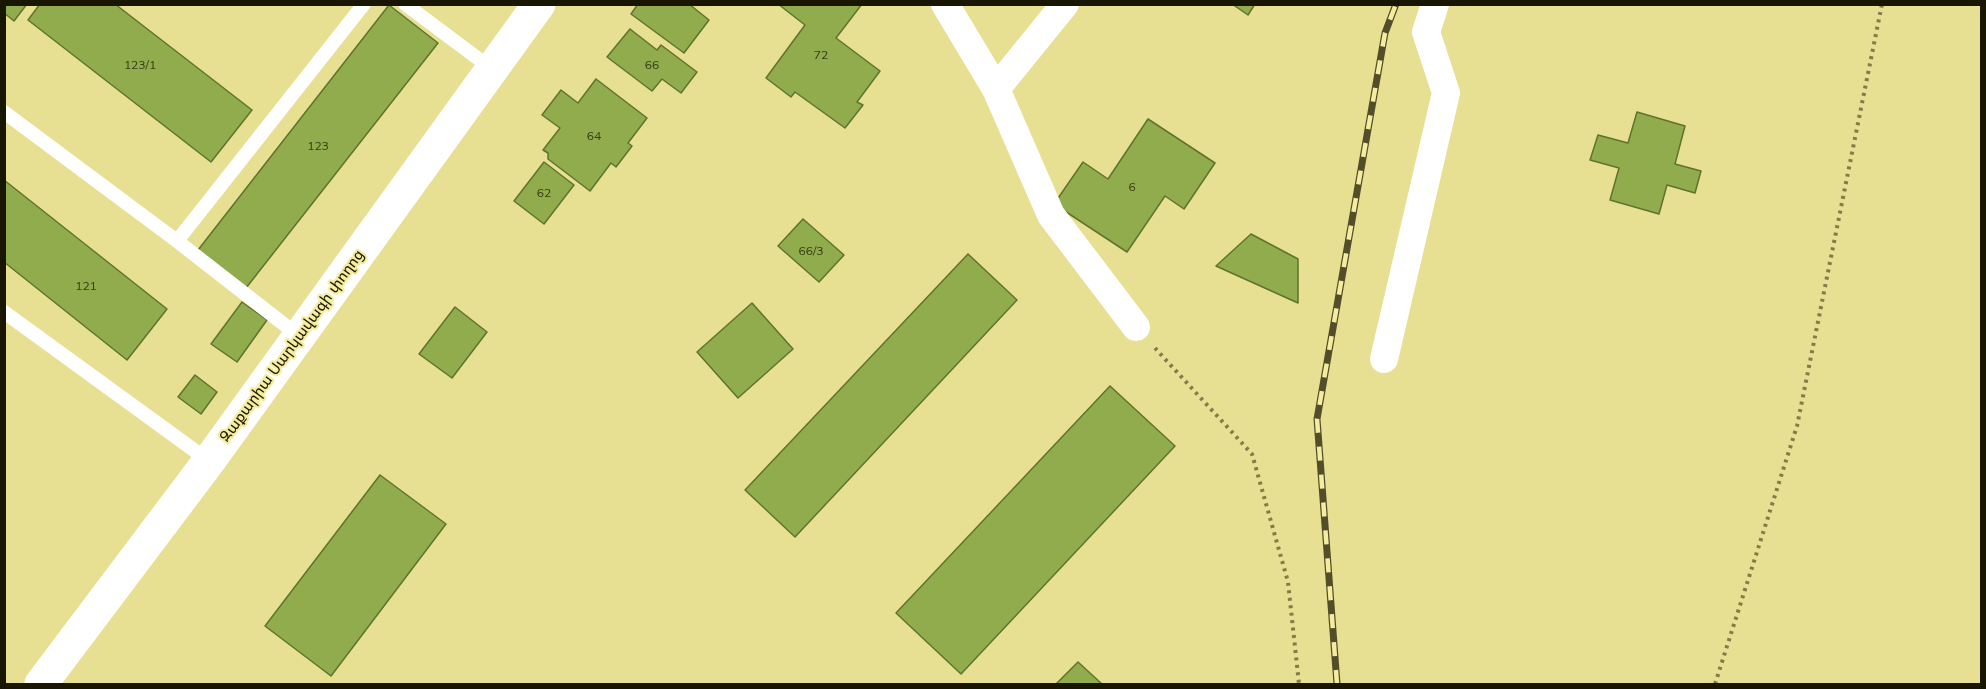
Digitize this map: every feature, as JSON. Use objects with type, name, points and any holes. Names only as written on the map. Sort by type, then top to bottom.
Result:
[{"type":"main road","name":"Զաքարիա Սարկավագի փողոց","points":[[41,684],[209,461],[538,4]]},
{"type":"street","points":[[945,4],[996,89],[1051,215],[1136,327]]},
{"type":"street","points":[[996,89],[1065,4]]},
{"type":"street","points":[[1384,359],[1446,93],[1426,32],[1435,4]]},
{"type":"lane","points":[[177,241],[364,4]]},
{"type":"lane","points":[[405,4],[492,69]]},
{"type":"lane","points":[[4,112],[177,241],[299,336]]},
{"type":"lane","points":[[4,312],[209,461]]},
{"type":"path","points":[[1715,684],[1797,426],[1882,4]]},
{"type":"path","points":[[1136,327],[1252,454],[1288,582],[1299,684]]},
{"type":"building","points":[[4,4],[27,4],[14,21],[4,13]]},
{"type":"building","points":[[40,4],[115,4],[252,110],[211,162],[28,20]]},
{"type":"building","points":[[638,4],[689,4],[709,20],[684,53],[631,14]]},
{"type":"building","points":[[778,4],[862,4],[836,38],[880,71],[857,102],[863,105],[845,128],[795,92],[791,97],[766,78],[805,25]]},
{"type":"building","points":[[1232,4],[1255,4],[1248,15]]},
{"type":"building","points":[[389,5],[438,43],[246,288],[198,250]]},
{"type":"building","points":[[630,29],[657,50],[661,45],[697,72],[681,93],[662,79],[652,91],[607,57]]},
{"type":"building","points":[[596,79],[647,118],[628,143],[632,146],[616,167],[611,163],[590,191],[548,159],[548,153],[543,150],[560,128],[542,115],[561,90],[578,103]]},
{"type":"building","points":[[1637,112],[1685,126],[1675,164],[1701,171],[1695,193],[1667,185],[1659,214],[1610,200],[1619,168],[1590,160],[1598,135],[1628,143]]},
{"type":"building","points":[[1148,119],[1215,163],[1184,209],[1165,196],[1127,252],[1054,204],[1083,162],[1108,179]]},
{"type":"building","points":[[544,162],[574,185],[544,224],[514,201]]},
{"type":"building","points":[[4,180],[167,309],[127,360],[4,262]]},
{"type":"building","points":[[803,219],[844,255],[819,282],[778,246]]},
{"type":"building","points":[[1251,234],[1298,259],[1298,303],[1216,266]]},
{"type":"building","points":[[968,254],[1017,300],[795,537],[745,490]]},
{"type":"building","points":[[242,302],[267,320],[237,362],[211,344]]},
{"type":"building","points":[[752,303],[793,349],[738,398],[697,352]]},
{"type":"building","points":[[455,307],[487,332],[452,378],[419,354]]},
{"type":"building","points":[[195,375],[217,392],[201,414],[178,397]]},
{"type":"building","points":[[1110,386],[1175,446],[961,674],[896,613]]},
{"type":"building","points":[[380,475],[446,524],[331,676],[265,626]]},
{"type":"building","points":[[1078,662],[1102,684],[1056,684]]},
{"type":"railway","points":[[1337,684],[1317,419],[1385,33],[1396,4]]}]
